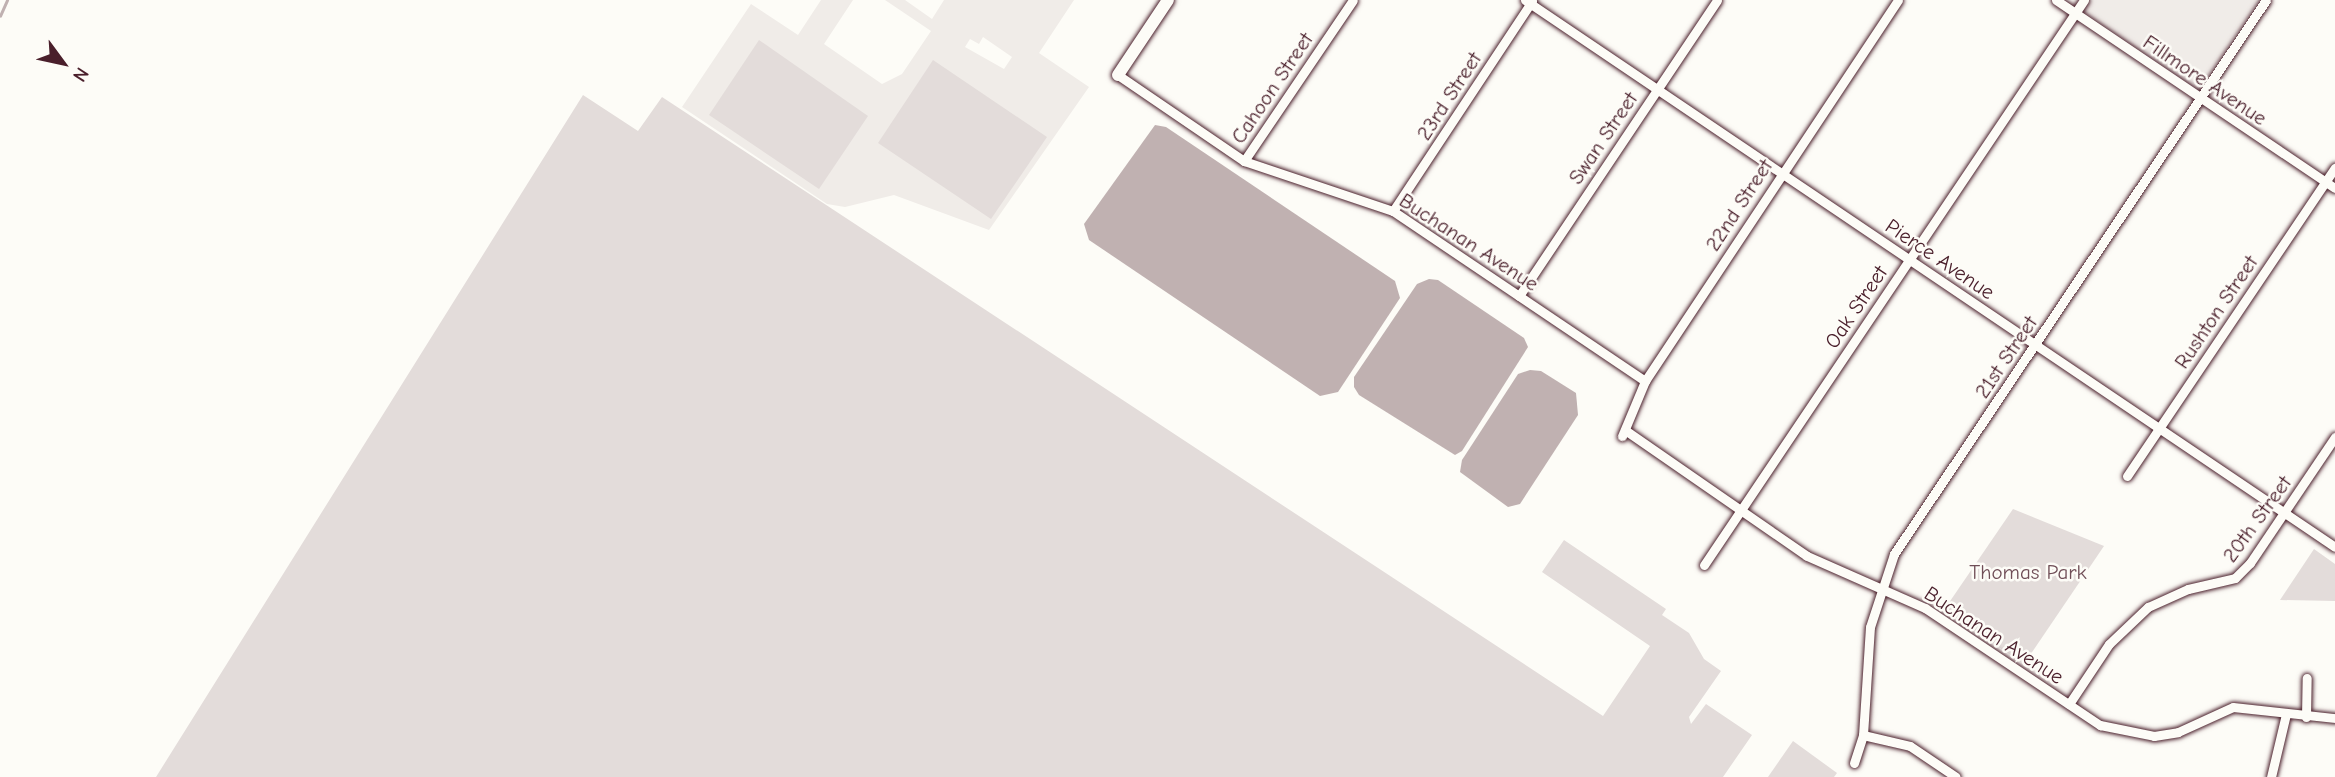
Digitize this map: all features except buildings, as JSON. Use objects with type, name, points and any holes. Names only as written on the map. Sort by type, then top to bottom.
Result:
[{"type":"street","points":[[1118,75],[1168,0]]},
{"type":"street","name":"Cahoon Street","points":[[1244,161],[1353,0]]},
{"type":"street","name":"Swan Street","points":[[1519,296],[1717,0]]},
{"type":"street","name":"22nd Street","points":[[1623,433],[1644,381],[1898,0]]},
{"type":"street","name":"Fillmore Avenue","points":[[2056,0],[2335,188]]},
{"type":"street","name":"Oak Street","points":[[1704,565],[2084,0]]},
{"type":"street","name":"21st Street","points":[[1854,763],[1863,735],[1870,627],[1880,589],[1894,554],[2266,0]]},
{"type":"street","name":"Pierce Avenue","points":[[1529,1],[2335,547]]},
{"type":"street","name":"23rd Street","points":[[1394,211],[1529,1]]},
{"type":"street","name":"Buchanan Avenue","points":[[1118,75],[1244,161],[1394,211],[1644,381]]},
{"type":"street","name":"Rushton Street","points":[[2127,476],[2335,168]]},
{"type":"street","name":"Buchanan Avenue","points":[[1623,433],[1807,556],[1925,608],[2100,724],[2154,736],[2178,732],[2233,707],[2306,717],[2335,718]]},
{"type":"street","name":"20th Street","points":[[2069,704],[2126,624],[2167,596],[2235,578],[2335,438]]},
{"type":"street","points":[[2306,717],[2308,678]]},
{"type":"street","points":[[2272,777],[2286,714]]},
{"type":"street","points":[[1863,735],[1910,746],[1955,777]]},
{"type":"shaded area","points":[[821,0],[853,0],[824,44],[882,84],[902,74],[931,31],[885,0],[905,0],[932,19],[944,0],[1074,0],[1039,53],[1089,87],[989,230],[894,195],[845,207],[827,204],[682,107],[751,4],[798,35]],"holes":[[[983,37],[1012,57],[1004,69],[965,47],[970,39],[979,44]]]},
{"type":"shaded area","points":[[2090,0],[2259,0],[2198,90],[2083,11]]},
{"type":"shaded area","points":[[1155,125],[1166,127],[1395,281],[1400,298],[1338,392],[1320,396],[1089,240],[1084,224]]},
{"type":"shaded area","points":[[1429,279],[1438,280],[1524,338],[1528,347],[1462,451],[1455,455],[1359,395],[1354,387],[1354,377],[1417,284]]},
{"type":"shaded area","points":[[1530,370],[1541,371],[1576,393],[1578,415],[1520,504],[1508,507],[1460,472],[1462,460],[1518,374]]},
{"type":"green space","points":[[759,40],[868,116],[819,189],[709,115]]},
{"type":"green space","points":[[933,60],[1047,137],[991,219],[878,143]]},
{"type":"green space","points":[[583,95],[638,131],[662,97],[1603,716],[1650,646],[1542,572],[1564,540],[1666,609],[1662,615],[1689,633],[1704,659],[1721,671],[1689,717],[1691,724],[1706,704],[1752,735],[1723,777],[156,777]]},
{"type":"green space","name":"Thomas Park","points":[[2013,509],[2104,546],[2024,664],[1944,610]]},
{"type":"green space","points":[[2314,549],[2335,564],[2335,601],[2280,600]]},
{"type":"green space","points":[[1793,741],[1837,773],[1834,777],[1768,777]]},
{"type":"waterway","points":[[0,16],[7,0]]}]
